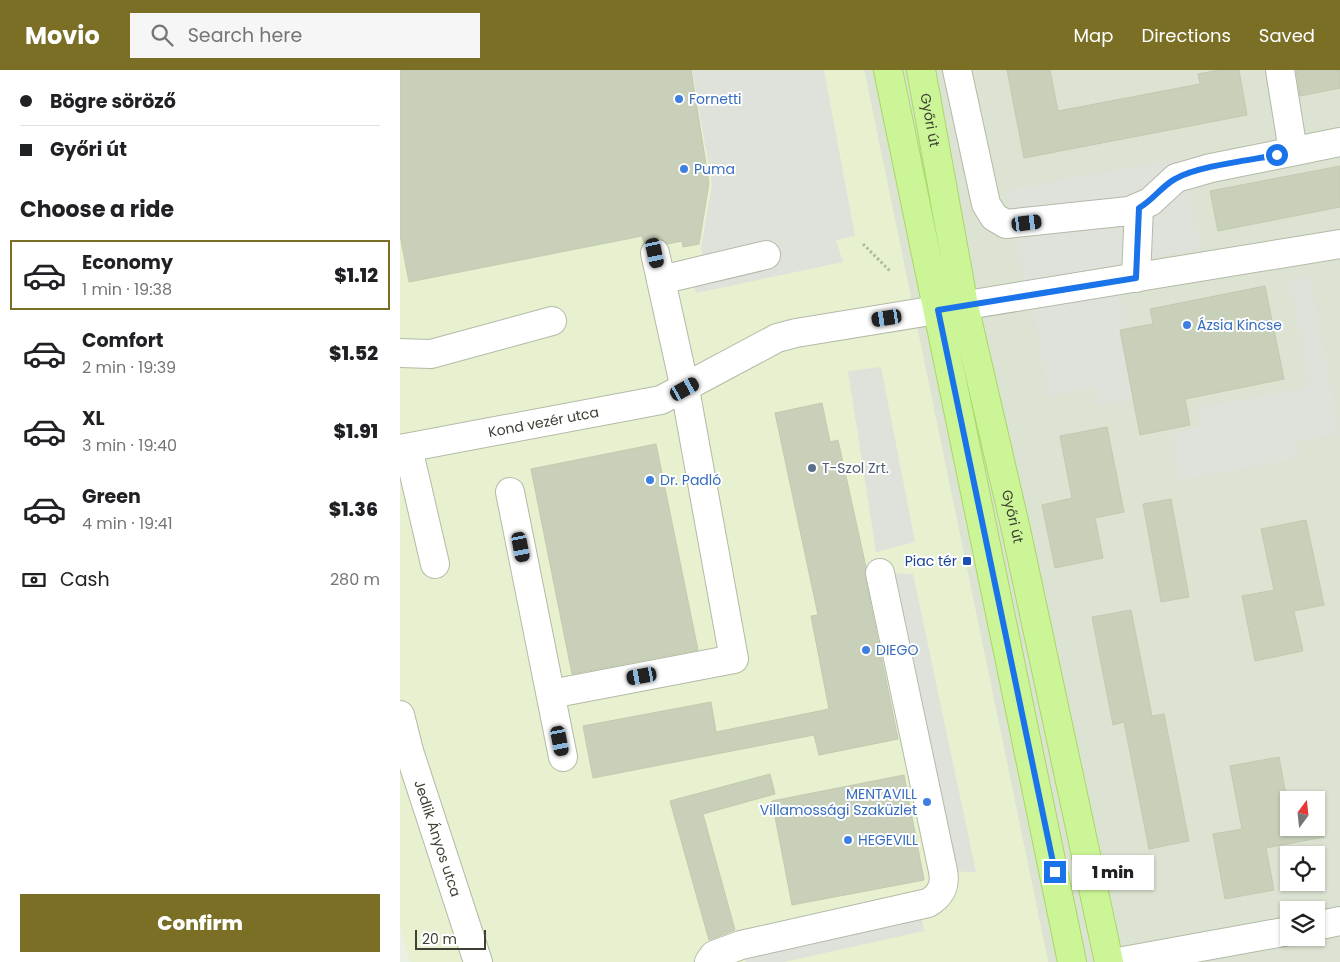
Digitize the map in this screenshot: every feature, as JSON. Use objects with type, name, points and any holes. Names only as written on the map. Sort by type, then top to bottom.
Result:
[{"type":"main road","points":[[888,70],[1072,962]]},
{"type":"main road","name":"Győri út","points":[[921,70],[964,306],[1016,530],[1109,962]]},
{"type":"street","points":[[957,70],[986,204],[994,217],[1010,225],[1129,211],[1139,208],[1154,199],[1176,178],[1211,168],[1340,142]]},
{"type":"street","points":[[1280,70],[1293,152]]},
{"type":"street","points":[[1136,278],[1139,208]]},
{"type":"street","name":"Kond vezér utca","points":[[404,449],[660,400],[685,389],[776,338],[796,332],[1340,244]]},
{"type":"street","points":[[551,694],[734,659],[685,389],[655,253]]},
{"type":"street","points":[[661,280],[766,255]]},
{"type":"street","points":[[400,353],[431,354],[552,321]]},
{"type":"street","points":[[404,449],[435,564]]},
{"type":"street","points":[[510,492],[563,757]]},
{"type":"street","points":[[709,962],[714,956],[741,945],[928,904],[939,894],[943,886],[943,871],[880,573]]},
{"type":"street","name":"Jedlik Ányos utca","points":[[400,714],[409,751],[478,962]]},
{"type":"street","points":[[1325,924],[1340,922]]},
{"type":"street","points":[[1118,962],[1280,933]]},
{"type":"path","points":[[863,244],[890,271]]},
{"type":"shaded area","points":[[400,70],[864,70],[1048,962],[410,962],[400,925]]},
{"type":"shaded area","points":[[692,70],[824,70],[855,236],[836,240],[843,262],[696,293],[692,276],[706,273],[701,248],[712,184]]},
{"type":"shaded area","points":[[864,70],[1340,70],[1340,962],[1048,962]]},
{"type":"shaded area","points":[[1184,158],[1201,249],[1024,282],[1007,190]]},
{"type":"shaded area","points":[[1310,275],[1340,433],[1297,441],[1300,458],[1179,480],[1170,433],[1200,427],[1197,408],[1309,387],[1289,279]]},
{"type":"shaded area","points":[[1121,294],[1137,398],[1097,405],[1094,388],[1048,396],[1033,309]]},
{"type":"shaded area","points":[[881,367],[915,542],[876,552],[848,371]]},
{"type":"shaded area","points":[[880,573],[913,574],[976,872],[943,871]]},
{"type":"shaded area","points":[[921,916],[924,931],[784,962],[746,962],[743,953]]},
{"type":"building","points":[[400,70],[691,70],[709,183],[699,244],[683,247],[682,241],[667,244],[660,238],[652,238],[644,242],[642,236],[409,282],[400,235]]},
{"type":"building","points":[[1007,70],[1050,70],[1058,111],[1200,84],[1198,74],[1219,70],[1239,70],[1247,115],[1024,158]]},
{"type":"building","points":[[1296,70],[1340,70],[1340,88],[1300,96]]},
{"type":"building","points":[[1340,166],[1340,207],[1218,231],[1210,191]]},
{"type":"building","points":[[1265,286],[1284,379],[1185,399],[1190,425],[1140,435],[1120,330],[1153,324],[1150,309]]},
{"type":"building","points":[[822,403],[830,442],[838,440],[866,567],[865,576],[898,739],[819,755],[814,735],[593,778],[583,726],[711,702],[716,732],[829,709],[811,616],[818,615],[775,413]]},
{"type":"building","points":[[1107,427],[1124,512],[1095,518],[1103,558],[1055,568],[1042,505],[1072,498],[1060,436]]},
{"type":"building","points":[[656,444],[698,650],[572,674],[531,469]]},
{"type":"building","points":[[1171,499],[1189,597],[1161,602],[1143,504]]},
{"type":"building","points":[[1306,520],[1324,605],[1294,611],[1303,651],[1255,661],[1242,596],[1274,590],[1261,529]]},
{"type":"building","points":[[1131,610],[1152,716],[1164,714],[1189,841],[1149,849],[1124,722],[1113,725],[1092,617]]},
{"type":"building","points":[[1279,757],[1285,791],[1280,791],[1280,836],[1324,837],[1266,848],[1274,890],[1225,899],[1213,834],[1242,829],[1230,766]]},
{"type":"building","points":[[770,774],[775,794],[703,814],[735,930],[709,940],[670,801]]},
{"type":"building","name":"HEGEVILL","points":[[904,775],[924,880],[792,905],[772,801]]},
{"type":"place","name":"Fornetti","points":[[679,99]]},
{"type":"place","name":"Puma","points":[[684,169]]},
{"type":"place","name":"Ázsia Kincse","points":[[1187,325]]},
{"type":"place","name":"T-Szol Zrt.","points":[[812,468]]},
{"type":"place","name":"Dr. Padló","points":[[650,480]]},
{"type":"place","name":"Piac tér","points":[[967,561]]},
{"type":"place","name":"DIEGO","points":[[866,650]]},
{"type":"place","name":"MENTAVILL Villamossági Szaküzlet","points":[[927,802]]},
{"type":"place","name":"HEGEVILL","points":[[848,840]]},
{"type":"route","points":[[1055,872],[938,310],[1136,278],[1139,208],[1154,199],[1176,178],[1211,168],[1277,155]]}]
